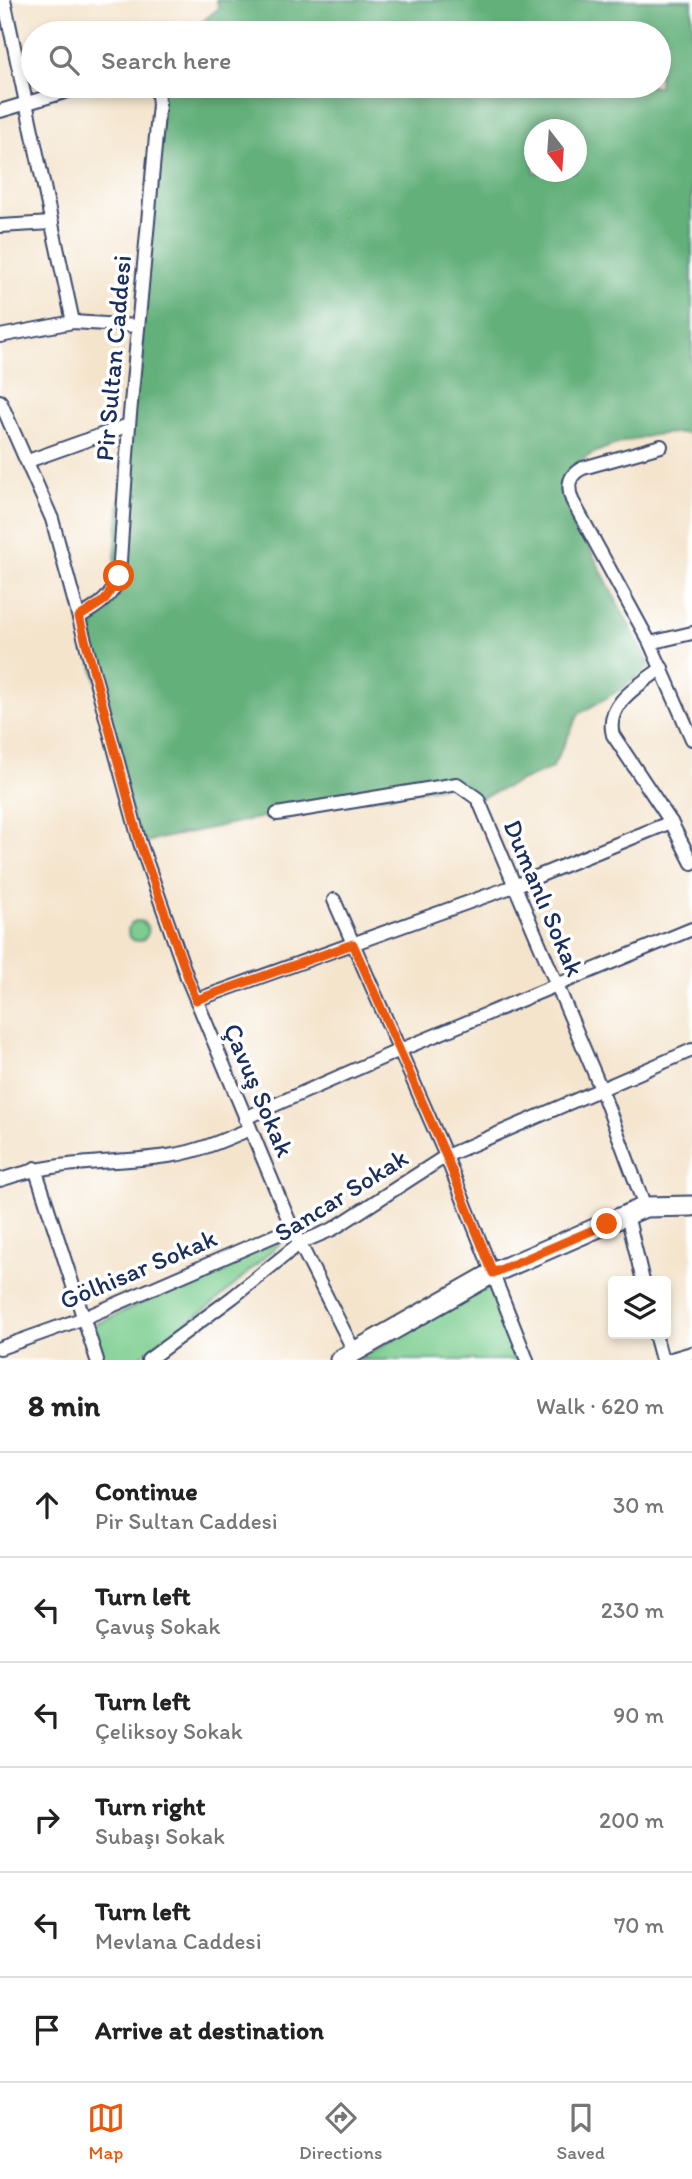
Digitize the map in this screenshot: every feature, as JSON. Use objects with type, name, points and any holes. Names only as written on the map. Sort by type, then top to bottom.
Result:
[{"type":"street","points":[[4,0],[21,77]]},
{"type":"street","points":[[26,98],[73,322]]},
{"type":"street","points":[[0,111],[46,98]]},
{"type":"street","name":"Pir Sultan Caddesi","points":[[79,617],[105,600],[119,576],[129,425],[158,98]]},
{"type":"street","points":[[0,226],[52,223]]},
{"type":"street","points":[[0,336],[73,322],[138,326]]},
{"type":"street","name":"Çavuş Sokak","points":[[0,401],[52,519],[140,844],[196,1000],[347,1356]]},
{"type":"street","points":[[28,461],[129,425]]},
{"type":"street","points":[[661,446],[583,468],[573,473],[569,481],[572,500],[650,643],[692,739]]},
{"type":"street","points":[[650,643],[692,633]]},
{"type":"street","points":[[662,668],[626,696],[614,712],[610,725],[613,734],[671,822],[692,863]]},
{"type":"street","name":"Dumanlı Sokak","points":[[277,814],[457,784],[478,800],[601,1089],[636,1211],[642,1276]]},
{"type":"street","points":[[196,1000],[514,886],[671,822]]},
{"type":"street","points":[[334,900],[446,1156],[527,1360]]},
{"type":"street","points":[[0,1180],[36,1168],[176,1155],[400,1050],[692,929]]},
{"type":"street","name":"Sancar Sokak","points":[[148,1360],[300,1243],[333,1229],[446,1156],[692,1050]]},
{"type":"street","points":[[36,1168],[97,1360]]},
{"type":"street","points":[[347,1356],[493,1273],[636,1211],[692,1206]]},
{"type":"street","name":"Gölhisar Sokak","points":[[0,1348],[84,1318],[292,1228]]},
{"type":"street","points":[[656,1339],[662,1360]]},
{"type":"street","points":[[668,1360],[692,1353]]},
{"type":"green space","points":[[216,0],[692,0],[692,434],[662,434],[623,442],[587,457],[566,476],[564,490],[571,512],[650,666],[623,688],[579,714],[552,768],[478,799],[456,784],[277,814],[140,843],[79,617],[112,592],[156,98],[671,98],[671,21],[203,21],[219,8]]},
{"type":"green space","points":[[138,921],[145,924],[148,931],[145,938],[138,941],[131,938],[128,931],[131,924]]},
{"type":"green space","points":[[287,1237],[214,1303],[135,1360],[102,1360],[92,1330],[96,1324]]},
{"type":"green space","points":[[487,1284],[518,1360],[358,1360]]},
{"type":"route","points":[[119,576],[117,584],[105,600],[79,617],[140,844],[196,1000],[353,944],[446,1156],[493,1273],[607,1224]]}]
